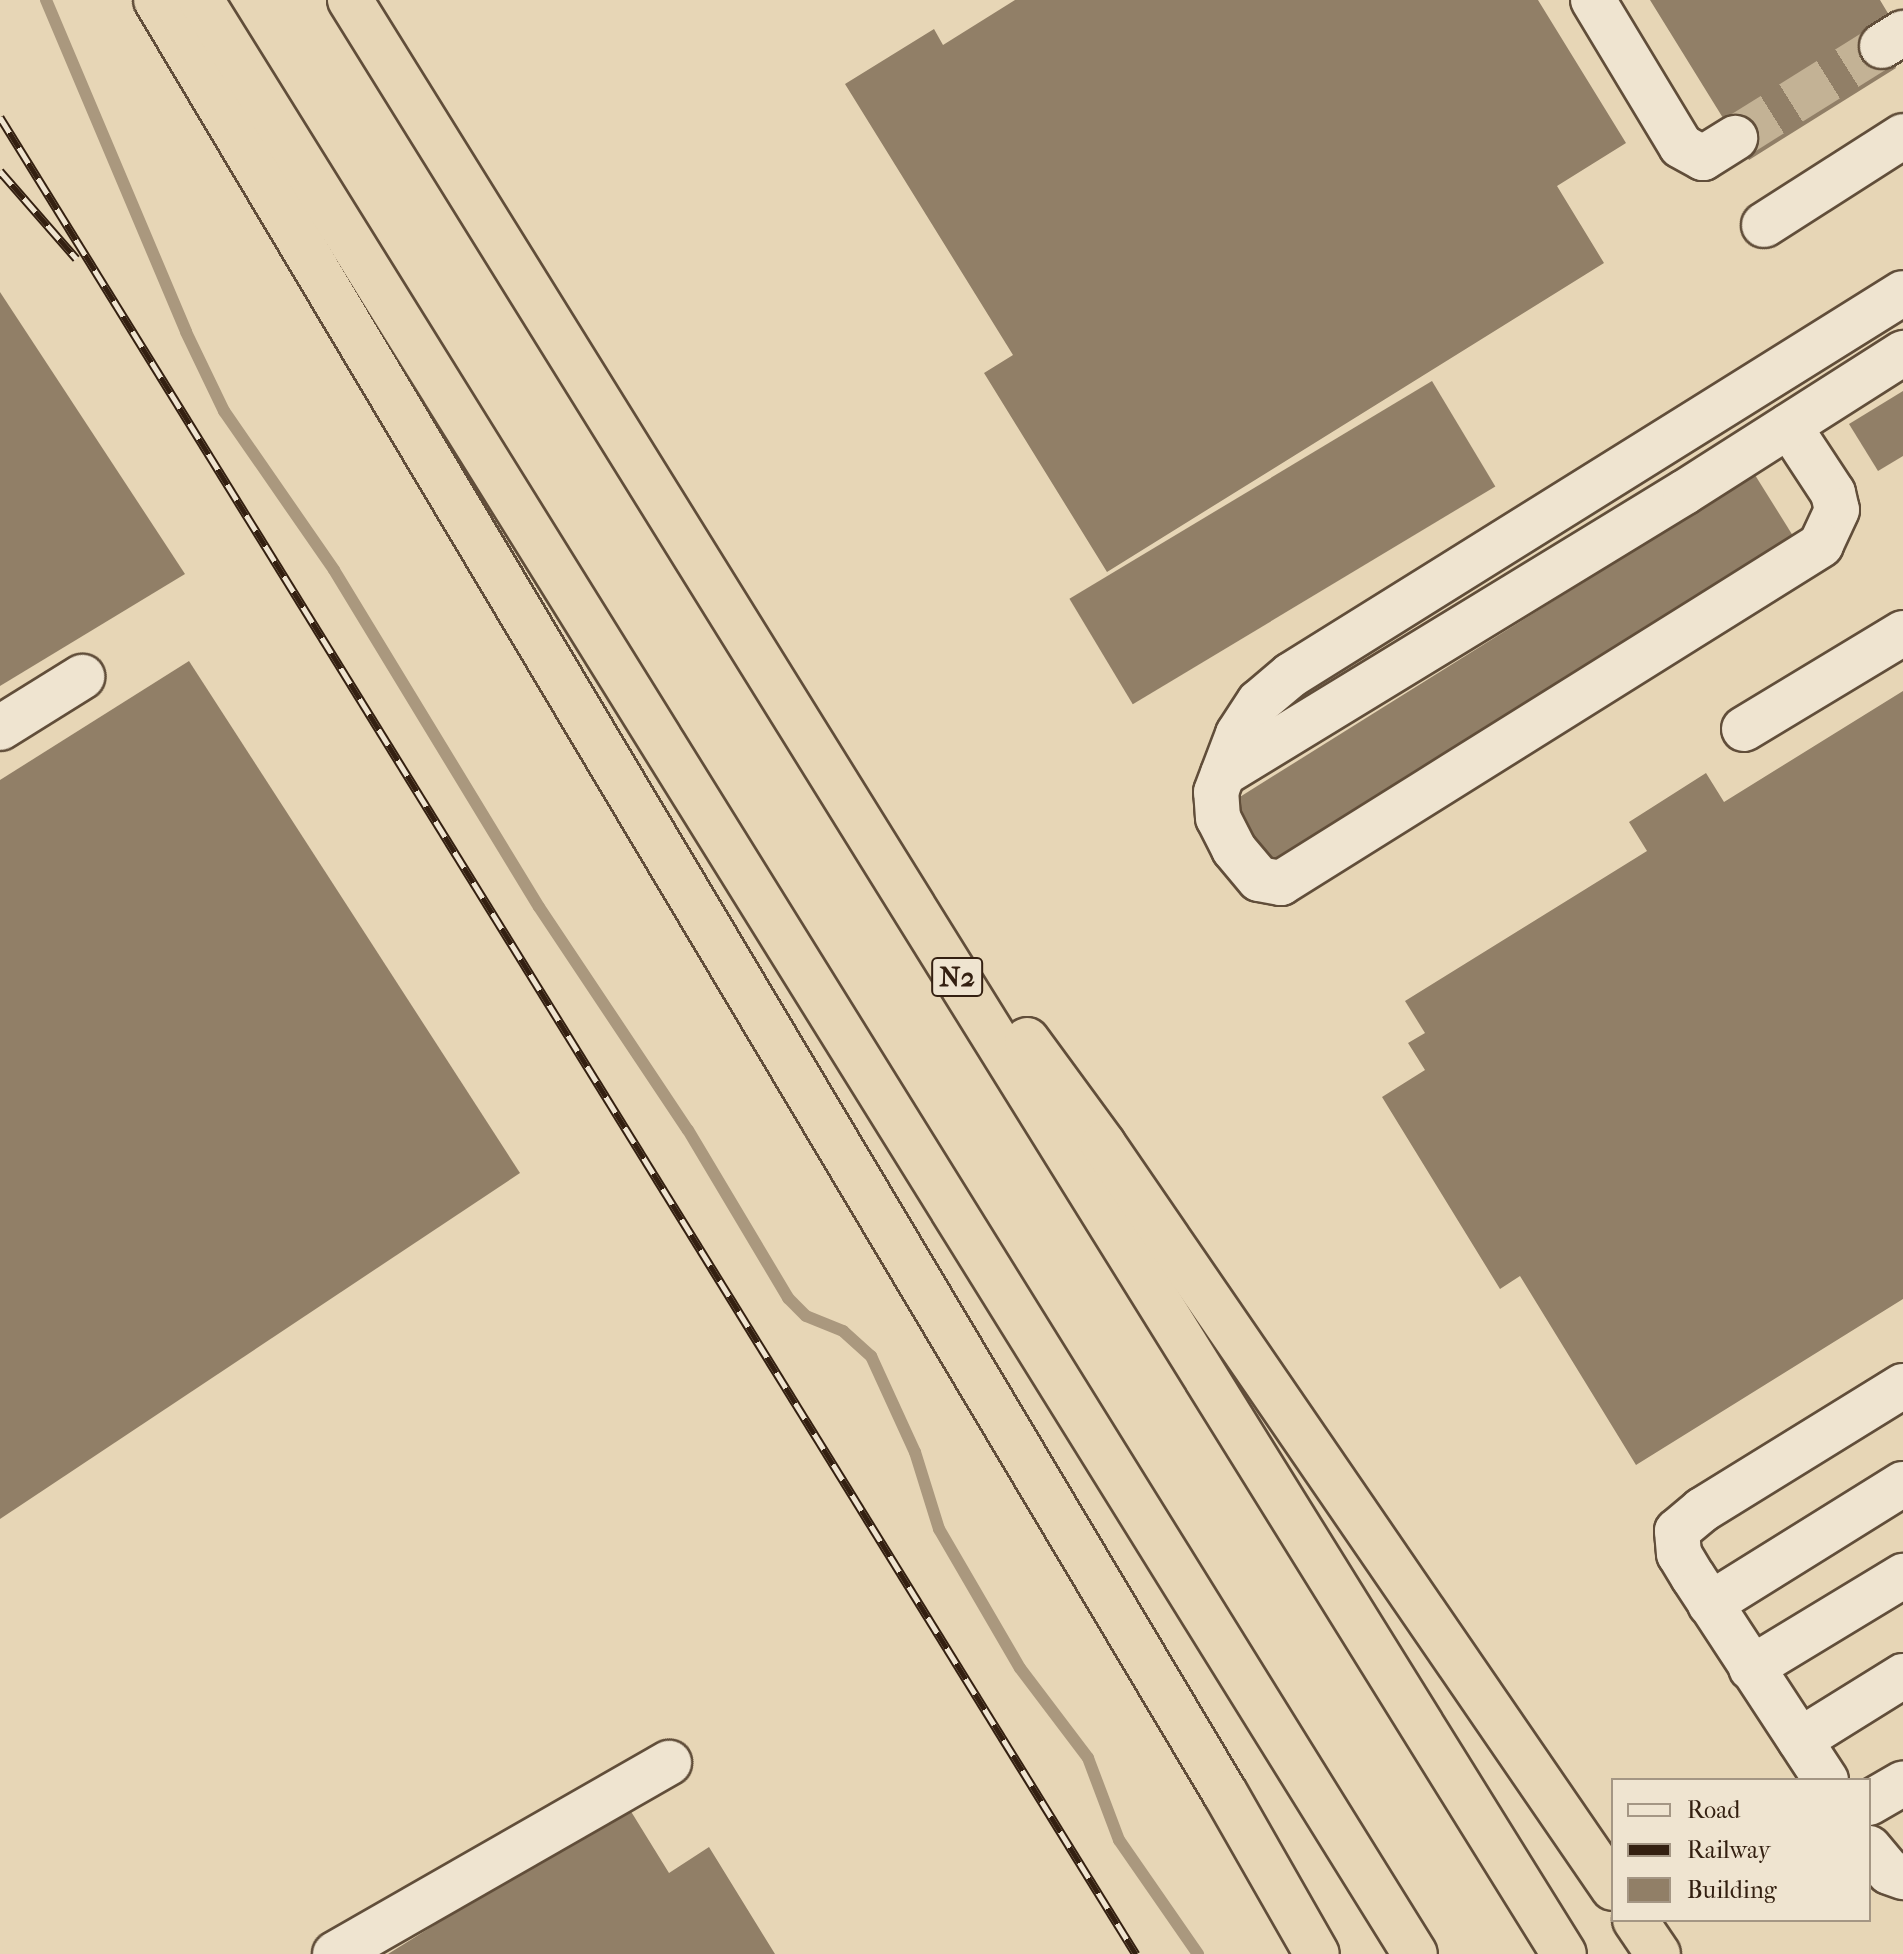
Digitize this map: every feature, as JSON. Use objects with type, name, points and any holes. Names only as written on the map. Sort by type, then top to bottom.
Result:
[{"type":"highway","points":[[156,0],[1217,1780],[1317,1954]]},
{"type":"highway","points":[[201,0],[1415,1954]]},
{"type":"highway","name":"N2","points":[[350,0],[1564,1954]]},
{"type":"highway","points":[[825,764],[1103,1144],[1611,1885]]},
{"type":"highway","points":[[1636,1922],[1658,1954]]},
{"type":"lane","points":[[1593,0],[1681,146],[1703,158],[1735,138]]},
{"type":"lane","points":[[1764,225],[1903,136]]},
{"type":"lane","points":[[1789,426],[1833,493],[1837,510],[1821,545],[1281,883],[1259,879],[1234,849],[1218,818],[1216,792],[1238,734],[1259,702],[1291,675],[1903,293]]},
{"type":"lane","points":[[1223,774],[1903,353]]},
{"type":"lane","points":[[1744,729],[1903,633]]},
{"type":"lane","points":[[0,728],[82,677]]},
{"type":"lane","points":[[1825,1778],[1679,1554],[1677,1531],[1683,1523],[1898,1401]]},
{"type":"lane","points":[[1710,1604],[1903,1484]]},
{"type":"lane","points":[[1751,1668],[1903,1576]]},
{"type":"lane","points":[[1800,1740],[1903,1676]]},
{"type":"lane","points":[[335,1954],[669,1763]]},
{"type":"lane","points":[[1871,1802],[1903,1783]]},
{"type":"lane","points":[[1871,1850],[1889,1872],[1903,1877]]},
{"type":"building","points":[[1015,0],[1538,0],[1626,143],[1557,186],[1604,263],[1107,572],[984,373],[1013,355],[845,84],[934,29],[943,45]]},
{"type":"building","points":[[1650,0],[1880,0],[1889,15],[1870,26],[1896,68],[1749,160]]},
{"type":"building","points":[[0,292],[185,574],[0,686]]},
{"type":"building","points":[[1432,381],[1495,486],[1133,704],[1069,599]]},
{"type":"building","points":[[1903,391],[1903,456],[1878,471],[1849,424]]},
{"type":"building","points":[[1755,475],[1796,541],[1274,868],[1233,801]]},
{"type":"building","points":[[189,661],[520,1173],[0,1519],[0,780]]},
{"type":"building","points":[[1903,691],[1903,1299],[1636,1465],[1520,1276],[1500,1289],[1382,1097],[1425,1070],[1408,1043],[1425,1033],[1405,1001],[1647,851],[1629,822],[1706,773],[1724,802]]},
{"type":"building","points":[[627,1805],[669,1873],[709,1847],[775,1954],[388,1954]]},
{"type":"waterway","points":[[46,0],[186,332],[224,411],[334,570],[539,907],[688,1130],[788,1298],[806,1316],[843,1331],[871,1356],[915,1452],[939,1529],[1020,1668],[1088,1758],[1119,1840],[1198,1954]]},
{"type":"tunnel","points":[[1735,138],[1882,46]]},
{"type":"railway","points":[[0,117],[1136,1954]]},
{"type":"railway","points":[[0,171],[76,258]]}]
